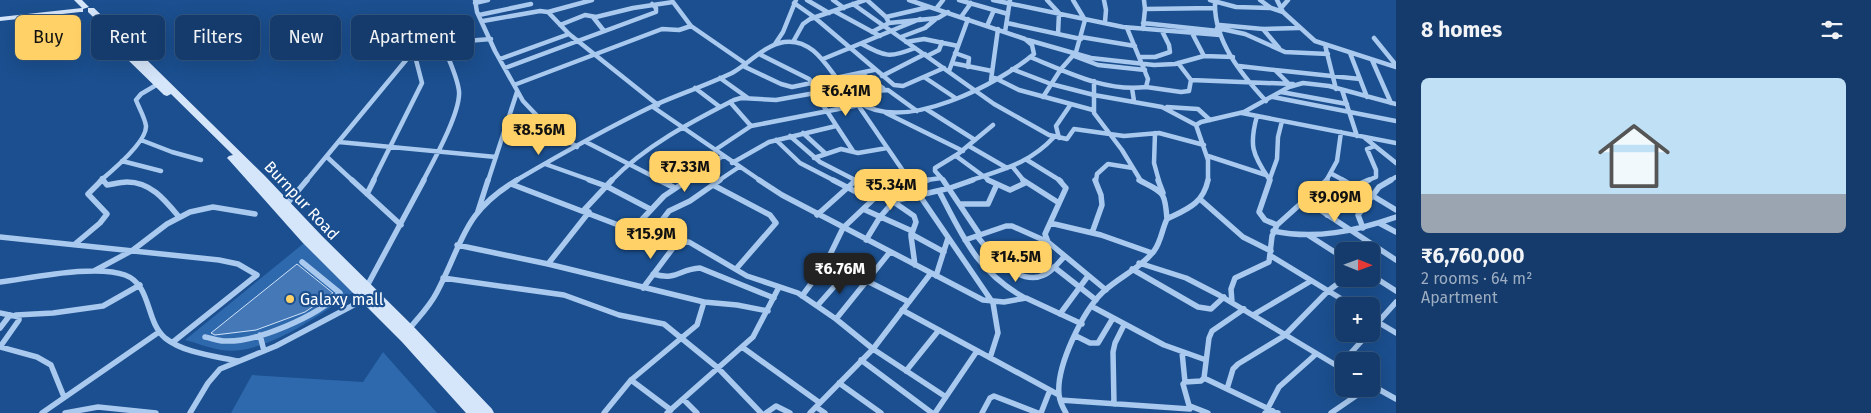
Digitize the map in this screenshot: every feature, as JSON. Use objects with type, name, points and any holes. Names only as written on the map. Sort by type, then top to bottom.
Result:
[{"type":"street","points":[[78,0],[85,10],[244,170],[306,239],[368,294],[474,413]]},
{"type":"street","points":[[488,0],[475,1],[479,16],[517,92],[537,116],[577,147]]},
{"type":"street","points":[[513,0],[518,7]]},
{"type":"street","points":[[483,21],[540,11],[548,12],[592,0]]},
{"type":"street","points":[[807,0],[880,36]]},
{"type":"street","points":[[833,0],[844,8]]},
{"type":"street","points":[[793,42],[802,24],[814,17],[863,0],[886,17],[887,25]]},
{"type":"street","points":[[909,0],[1026,39],[1091,58],[1161,66],[1204,56],[1233,57]]},
{"type":"street","points":[[886,17],[934,8],[943,0]]},
{"type":"street","points":[[959,0],[1008,14]]},
{"type":"street","points":[[993,0],[1128,28],[1192,33],[1218,30],[1299,28]]},
{"type":"street","points":[[1047,0],[1060,13]]},
{"type":"street","points":[[1044,97],[1061,69],[1075,54],[1081,38],[1085,20],[1073,0]]},
{"type":"street","points":[[1104,0],[1106,10],[1105,22]]},
{"type":"street","points":[[1143,29],[1144,0]]},
{"type":"street","points":[[1210,0],[1215,5],[1218,30],[1249,82],[1266,102]]},
{"type":"street","points":[[1260,0],[1271,8]]},
{"type":"street","points":[[1277,0],[1282,10],[1311,38],[1350,53],[1396,66]]},
{"type":"street","points":[[1282,10],[1288,0]]},
{"type":"street","points":[[560,25],[585,15],[593,17],[652,4],[673,2],[691,26],[713,43],[725,48],[745,65],[786,86],[792,87],[837,79],[874,70]]},
{"type":"street","points":[[478,211],[511,184],[545,164],[656,106],[720,78],[761,55],[775,44],[783,32],[795,2],[874,70],[898,86],[947,70],[952,64],[968,19]]},
{"type":"street","points":[[1005,32],[1010,2]]},
{"type":"street","points":[[961,17],[974,3]]},
{"type":"street","points":[[479,16],[531,4]]},
{"type":"street","points":[[505,68],[656,12],[656,8],[652,4]]},
{"type":"street","points":[[853,4],[887,25],[906,42],[973,89],[1019,119],[1057,138],[1067,139],[1071,131],[1078,128],[1110,135],[1155,136],[1164,133],[1204,145]]},
{"type":"street","points":[[1145,9],[1215,5],[1282,10]]},
{"type":"street","points":[[0,19],[85,10]]},
{"type":"street","name":"Burnpur Road","points":[[85,10],[262,178],[368,294],[409,329],[488,413]]},
{"type":"street","points":[[987,26],[994,10]]},
{"type":"street","points":[[548,12],[569,34],[597,55],[656,106],[682,127],[739,167],[843,228],[983,300],[994,303],[1026,298]]},
{"type":"street","points":[[901,37],[925,28],[948,12]]},
{"type":"street","points":[[1058,34],[1060,13]]},
{"type":"street","points":[[593,17],[604,31]]},
{"type":"street","points":[[872,32],[887,25],[938,18]]},
{"type":"street","points":[[823,60],[920,19]]},
{"type":"street","points":[[1007,23],[1058,34],[1135,46]]},
{"type":"street","points":[[1144,23],[1244,34],[1280,50],[1296,53],[1328,54]]},
{"type":"street","points":[[514,85],[662,29],[679,30],[691,26]]},
{"type":"street","points":[[1128,28],[1148,79],[1146,87]]},
{"type":"street","points":[[993,79],[992,71],[998,29]]},
{"type":"street","points":[[1263,29],[1280,50]]},
{"type":"street","points":[[1140,57],[1155,57],[1170,52],[1169,45],[1162,31]]},
{"type":"street","points":[[1192,33],[1204,56]]},
{"type":"street","points":[[500,59],[569,34]]},
{"type":"street","points":[[1374,38],[1396,66]]},
{"type":"street","points":[[474,40],[491,39]]},
{"type":"street","points":[[906,42],[924,39],[958,46]]},
{"type":"street","points":[[859,103],[896,112],[917,111],[926,108],[973,89],[1012,70],[1030,58],[1034,54],[1032,45],[1026,39]]},
{"type":"street","points":[[775,44],[793,42],[806,46],[823,60],[843,88],[859,103],[919,196],[994,303],[998,333],[990,358]]},
{"type":"street","points":[[882,76],[939,50],[942,42]]},
{"type":"street","points":[[862,44],[887,57],[896,56],[915,48]]},
{"type":"street","points":[[1325,44],[1336,89]]},
{"type":"street","points":[[956,53],[969,58],[968,66]]},
{"type":"street","points":[[1350,53],[1366,97]]},
{"type":"street","points":[[1075,54],[1098,65],[1145,70]]},
{"type":"street","points":[[761,55],[803,75],[814,83],[827,112],[854,152]]},
{"type":"street","points":[[1030,58],[1094,81],[1132,88],[1146,87],[1186,92],[1190,89],[1191,80],[1178,63]]},
{"type":"street","points":[[286,205],[407,60]]},
{"type":"street","points":[[367,194],[422,82],[417,60]]},
{"type":"street","points":[[190,413],[208,383],[220,369],[264,351],[368,294],[439,151],[457,105],[459,93],[448,60]]},
{"type":"street","points":[[1372,60],[1394,104]]},
{"type":"street","points":[[952,64],[992,71]]},
{"type":"street","points":[[1239,66],[1332,74],[1360,79]]},
{"type":"street","points":[[1012,70],[1052,84],[1094,95],[1162,107],[1198,109],[1210,120]]},
{"type":"street","points":[[1275,70],[1291,84]]},
{"type":"street","points":[[861,73],[893,92],[917,111]]},
{"type":"street","points":[[924,77],[954,97]]},
{"type":"street","points":[[720,78],[748,98]]},
{"type":"street","points":[[993,79],[1013,88],[1093,110]]},
{"type":"street","points":[[1191,80],[1309,83],[1394,104]]},
{"type":"street","points":[[1094,81],[1093,110],[1096,116],[1122,150],[1139,180],[1163,193]]},
{"type":"street","points":[[75,244],[100,223],[107,214],[88,194],[92,187],[122,161],[140,140],[146,129],[136,100],[141,94],[158,84]]},
{"type":"street","points":[[1162,107],[1196,124],[1241,113],[1266,102],[1291,84]]},
{"type":"street","points":[[694,88],[720,107]]},
{"type":"street","points":[[548,264],[606,186],[630,164],[682,127],[741,98],[776,100],[843,88]]},
{"type":"street","points":[[715,150],[751,126],[827,112],[859,103],[875,90],[884,88]]},
{"type":"street","points":[[1132,88],[1134,101]]},
{"type":"street","points":[[1342,90],[1357,136]]},
{"type":"street","points":[[409,329],[429,305],[458,245],[478,211],[517,92]]},
{"type":"street","points":[[1281,92],[1347,104]]},
{"type":"street","points":[[1273,97],[1396,122]]},
{"type":"street","points":[[730,102],[751,126]]},
{"type":"street","points":[[1057,138],[1056,126],[1071,104]]},
{"type":"street","points":[[926,108],[975,140]]},
{"type":"street","points":[[879,109],[963,151]]},
{"type":"street","points":[[1241,113],[1396,143]]},
{"type":"street","points":[[1257,116],[1250,141],[1255,157],[1267,177]]},
{"type":"street","points":[[1277,225],[1265,220],[1258,212],[1267,177],[1277,159],[1278,137],[1282,121]]},
{"type":"street","points":[[1167,219],[1194,206],[1201,200],[1208,177],[1208,156],[1196,124]]},
{"type":"street","points":[[732,162],[776,140],[836,126]]},
{"type":"street","points":[[993,126],[963,151],[935,168],[935,171],[950,188],[996,260],[1011,270],[1027,276],[1040,276],[1054,267],[1064,257]]},
{"type":"street","points":[[1232,302],[1231,289],[1235,278],[1264,266],[1271,253],[1273,231],[1277,225],[1332,174],[1340,154],[1341,132]]},
{"type":"street","points":[[803,133],[826,154]]},
{"type":"street","points":[[790,136],[814,158],[894,201],[914,216],[916,222],[912,232],[915,265]]},
{"type":"street","points":[[1066,413],[1060,397],[1062,373],[1076,336],[1091,306],[1106,290],[1152,253],[1159,242],[1167,219],[1166,200],[1153,163],[1155,136]]},
{"type":"street","points":[[1365,137],[1396,162]]},
{"type":"street","points":[[866,240],[880,217],[894,201],[950,188],[1010,167],[1027,160],[1057,138]]},
{"type":"street","points":[[140,140],[201,160]]},
{"type":"street","points":[[776,140],[800,163],[872,200]]},
{"type":"street","points":[[339,142],[496,157]]},
{"type":"street","points":[[586,142],[675,188]]},
{"type":"street","points":[[969,146],[1010,167],[1024,182],[1059,204]]},
{"type":"street","points":[[1327,216],[1353,186],[1365,183],[1376,176],[1376,170],[1367,152],[1367,149],[1375,146]]},
{"type":"street","points":[[814,158],[841,149],[854,152],[887,148]]},
{"type":"street","points":[[633,229],[664,196],[723,156]]},
{"type":"street","points":[[956,156],[983,177],[997,184],[1013,190],[1024,182]]},
{"type":"street","points":[[1208,156],[1267,177]]},
{"type":"street","points":[[326,157],[401,225]]},
{"type":"street","points":[[1027,160],[1064,184],[1065,191],[1045,234],[1048,242]]},
{"type":"street","points":[[122,161],[161,171]]},
{"type":"street","points":[[545,164],[606,186],[650,209]]},
{"type":"street","points":[[1092,233],[1102,202],[1094,181],[1096,177],[1108,164],[1133,168]]},
{"type":"street","points":[[650,236],[669,211],[690,201],[739,167]]},
{"type":"street","points":[[1332,174],[1353,186]]},
{"type":"street","points":[[1363,228],[1358,215],[1385,182],[1396,177]]},
{"type":"street","points":[[102,178],[106,185],[129,182],[153,189],[161,194],[179,217]]},
{"type":"street","points":[[802,296],[827,261],[843,228],[880,193],[895,186],[941,178]]},
{"type":"street","points":[[818,214],[855,181]]},
{"type":"street","points":[[511,184],[587,211],[668,244],[689,242],[755,279],[802,296],[836,319],[873,349],[946,397]]},
{"type":"street","points":[[960,204],[972,203],[981,206],[988,204],[997,184]]},
{"type":"street","points":[[713,185],[770,215],[776,223],[736,269]]},
{"type":"street","points":[[939,191],[976,260],[989,275],[1000,285],[1082,324]]},
{"type":"street","points":[[1373,196],[1396,210]]},
{"type":"street","points":[[1201,200],[1243,237],[1338,297]]},
{"type":"street","points":[[1305,200],[1396,260]]},
{"type":"street","points":[[91,273],[132,250],[179,217],[202,208],[214,207],[255,214]]},
{"type":"street","points":[[862,209],[912,232],[944,252]]},
{"type":"street","points":[[1273,231],[1285,234],[1308,235],[1350,231],[1396,217]]},
{"type":"street","points":[[1050,223],[1092,233],[1152,253]]},
{"type":"street","points":[[1379,223],[1396,232]]},
{"type":"street","points":[[965,240],[1006,226],[1012,226],[1048,242],[1106,290]]},
{"type":"street","points":[[1308,235],[1335,252]]},
{"type":"street","points":[[0,237],[219,260],[238,264],[257,275],[173,342]]},
{"type":"street","points":[[810,413],[873,349],[902,310],[933,274],[944,252],[948,238]]},
{"type":"street","points":[[643,288],[676,243]]},
{"type":"street","points":[[458,245],[548,264],[704,302],[737,304],[768,311]]},
{"type":"street","points":[[836,319],[890,252]]},
{"type":"street","points":[[827,261],[909,302]]},
{"type":"street","points":[[205,337],[225,341],[260,335],[274,331],[327,306],[340,293],[302,262]]},
{"type":"street","points":[[1139,263],[1189,279],[1224,297],[1284,336],[1335,366]]},
{"type":"street","points":[[1054,267],[1096,300]]},
{"type":"street","points":[[653,274],[664,278],[674,278],[700,268],[774,298]]},
{"type":"street","points":[[1132,269],[1198,307],[1211,309],[1224,297]]},
{"type":"street","points":[[817,306],[848,271]]},
{"type":"street","points":[[0,282],[91,273],[126,275],[140,285],[159,332],[173,342],[193,350],[236,361]]},
{"type":"street","points":[[1060,314],[1088,276]]},
{"type":"street","points":[[443,278],[564,295],[582,300],[618,315],[664,324],[718,368],[761,413]]},
{"type":"street","points":[[1253,316],[1311,281]]},
{"type":"street","points":[[1380,281],[1396,291]]},
{"type":"street","points":[[0,328],[13,315],[103,306],[140,285]]},
{"type":"street","points":[[1228,389],[1234,369],[1238,364],[1284,336],[1335,286]]},
{"type":"street","points":[[631,380],[669,411],[759,330],[779,287]]},
{"type":"street","points":[[604,413],[631,380],[697,325],[704,302]]},
{"type":"street","points":[[1380,320],[1396,302]]},
{"type":"street","points":[[1091,306],[1157,342],[1206,360]]},
{"type":"street","points":[[1204,378],[1212,331],[1244,309]]},
{"type":"street","points":[[902,310],[1060,397],[1163,411],[1186,410],[1190,409],[1190,406]]},
{"type":"street","points":[[0,313],[19,316],[19,320],[0,347],[37,357],[51,365],[64,396]]},
{"type":"street","points":[[1076,336],[1090,343],[1098,343],[1113,318]]},
{"type":"street","points":[[1380,323],[1396,333]]},
{"type":"street","points":[[1114,404],[1113,352],[1115,342],[1124,325]]},
{"type":"street","points":[[906,371],[939,330]]},
{"type":"street","points":[[42,413],[159,332]]},
{"type":"street","points":[[260,335],[264,351]]},
{"type":"street","points":[[1354,352],[1362,342]]},
{"type":"street","points":[[742,347],[818,405],[825,413]]},
{"type":"street","points":[[862,360],[934,413],[977,351]]},
{"type":"street","points":[[1182,352],[1184,384],[1194,413]]},
{"type":"street","points":[[1204,378],[1271,411],[1279,387],[1315,355]]},
{"type":"street","points":[[1185,382],[1196,382],[1204,378]]},
{"type":"street","points":[[839,383],[881,413]]},
{"type":"street","points":[[983,413],[990,398],[994,396],[1039,413],[1050,390]]},
{"type":"street","points":[[1380,390],[1396,399]]},
{"type":"street","points":[[1331,413],[1354,397]]},
{"type":"street","points":[[684,398],[697,413]]},
{"type":"street","points":[[766,413],[776,406],[790,413]]},
{"type":"street","points":[[1190,406],[1208,413]]},
{"type":"street","points":[[67,413],[96,407],[156,413]]},
{"type":"shaded area","points":[[309,239],[358,289],[293,331],[256,347],[221,350],[185,340]]},
{"type":"shaded area","points":[[383,352],[437,413],[231,413],[252,375],[363,382]]},
{"type":"building","name":"Galaxy mall","points":[[297,264],[333,293],[305,312],[256,330],[215,335],[211,333]]},
{"type":"place","name":"Galaxy mall","points":[[290,299]]}]
